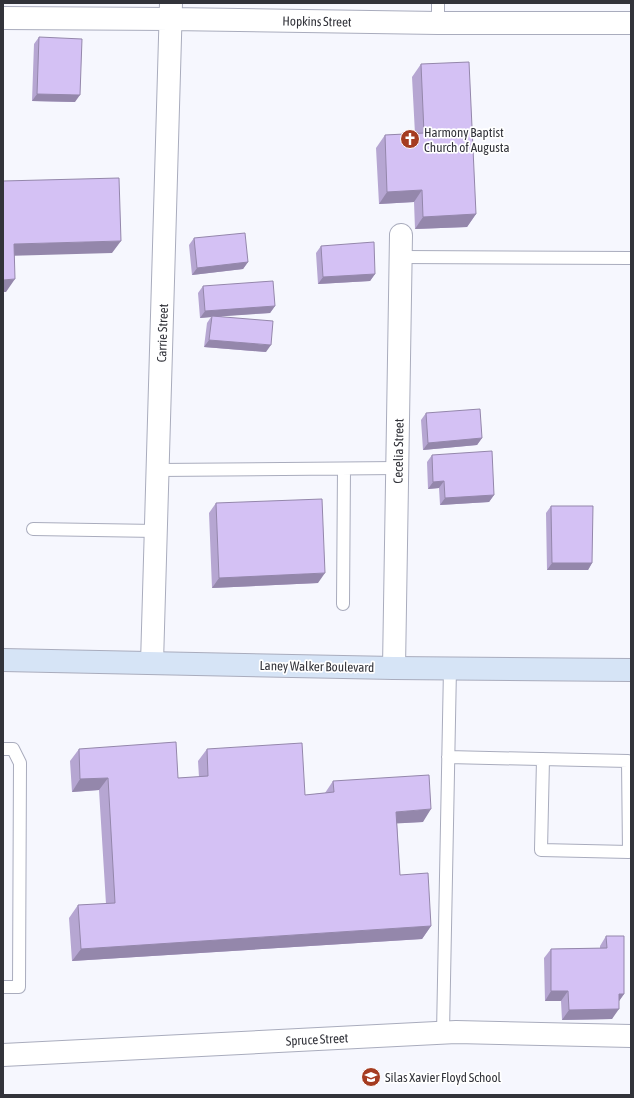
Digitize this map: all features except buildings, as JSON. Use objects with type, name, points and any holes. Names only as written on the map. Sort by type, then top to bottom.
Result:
[{"type":"main road","name":"Laney Walker Boulevard","points":[[3,660],[394,668],[631,670]]},
{"type":"street","name":"Hopkins Street","points":[[3,18],[171,11],[438,13],[631,23]]},
{"type":"street","name":"Carrie Street","points":[[152,663],[171,11]]},
{"type":"street","name":"Cecelia Street","points":[[394,668],[401,235]]},
{"type":"street","name":"Spruce Street","points":[[3,1055],[464,1032],[631,1036]]},
{"type":"lane","points":[[401,257],[631,258]]},
{"type":"lane","points":[[158,470],[398,468]]},
{"type":"lane","points":[[343,604],[344,469]]},
{"type":"lane","points":[[33,529],[156,531]]},
{"type":"lane","points":[[443,1033],[450,668]]},
{"type":"lane","points":[[3,749],[13,749],[20,763],[19,987],[3,987]]},
{"type":"lane","points":[[448,757],[543,759],[628,761],[629,852],[541,850],[543,759]]},
{"type":"place","name":"Harmony Baptist Church of Augusta","points":[[410,139]]},
{"type":"place","name":"Silas Xavier Floyd School","points":[[371,1077]]}]
